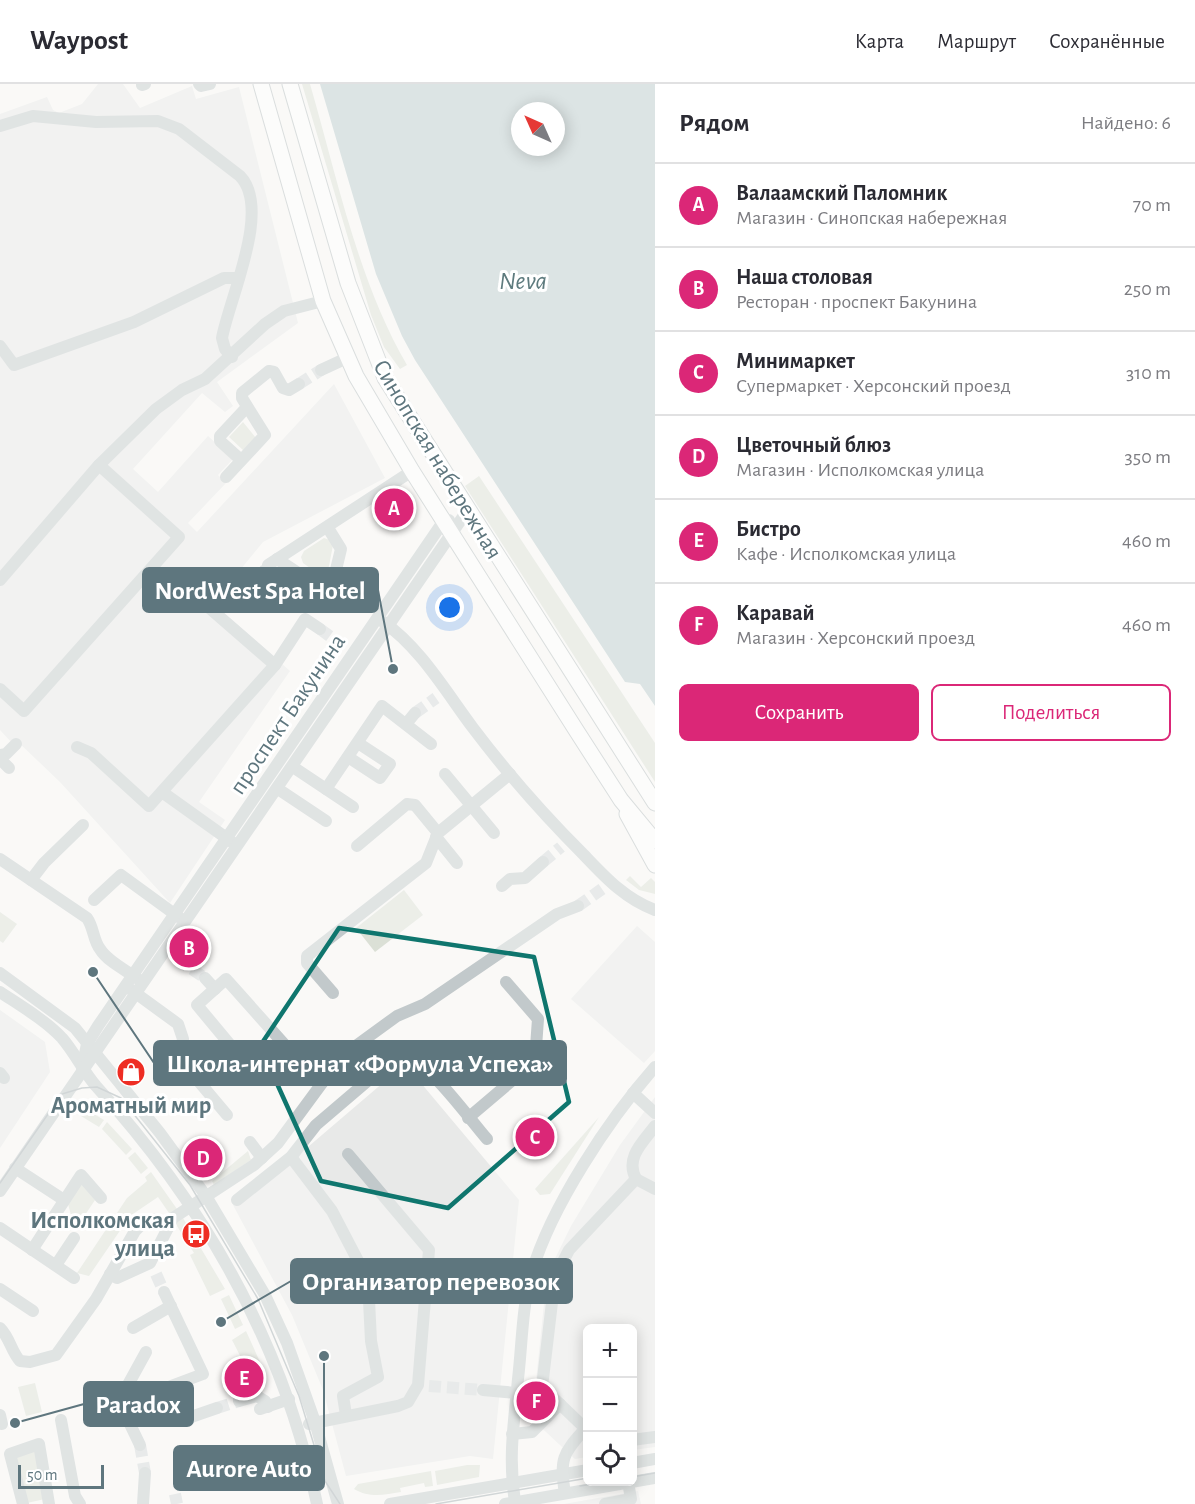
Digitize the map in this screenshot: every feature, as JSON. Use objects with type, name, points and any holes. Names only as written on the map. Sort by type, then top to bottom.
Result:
[{"type":"main road","name":"Синопская набережная","points":[[261,84],[323,301],[347,358],[382,423],[447,529],[621,800],[655,842]]},
{"type":"main road","name":"Синопская набережная","points":[[290,84],[348,283],[373,353],[405,414],[655,803]]},
{"type":"main road","name":"Синопская набережная","points":[[621,800],[633,828],[655,865]]},
{"type":"street","points":[[199,84],[201,86],[210,84]]},
{"type":"street","points":[[0,126],[33,116],[96,122],[158,121],[179,129],[246,183],[249,192],[251,225],[222,338],[225,349],[232,357]]},
{"type":"street","points":[[0,346],[14,365],[134,322],[224,278],[239,278]]},
{"type":"street","points":[[0,580],[99,465],[156,409],[182,390],[205,379],[232,357],[265,324],[284,311],[323,301]]},
{"type":"street","points":[[321,370],[347,358]]},
{"type":"street","points":[[226,477],[265,435],[242,398],[242,393],[269,371],[273,372],[283,388],[289,390],[299,384]]},
{"type":"street","points":[[241,460],[220,441],[220,436],[247,407]]},
{"type":"street","points":[[0,689],[24,711],[179,537],[99,465]]},
{"type":"street","points":[[243,602],[270,565],[411,471]]},
{"type":"street","points":[[447,529],[467,511]]},
{"type":"street","points":[[270,565],[321,588],[328,587],[334,578],[341,549],[328,528]]},
{"type":"street","name":"проспект Бакунина","points":[[82,1070],[87,1044],[133,975],[354,652],[447,529]]},
{"type":"street","name":"проспект Бакунина","points":[[0,1191],[82,1070],[96,1055],[389,626],[447,529]]},
{"type":"street","points":[[199,599],[275,665]]},
{"type":"street","points":[[378,618],[404,638],[440,694],[510,774],[565,843],[605,885],[655,910]]},
{"type":"street","points":[[77,747],[91,753],[149,806],[275,665],[305,619],[320,629]]},
{"type":"street","points":[[342,645],[354,652]]},
{"type":"street","points":[[326,789],[382,706],[431,744]]},
{"type":"street","points":[[406,724],[415,713]]},
{"type":"street","points":[[348,757],[380,778],[390,764],[358,743]]},
{"type":"street","points":[[0,752],[6,754],[16,744]]},
{"type":"street","points":[[293,766],[353,807]]},
{"type":"street","points":[[445,774],[494,833]]},
{"type":"street","points":[[333,993],[307,963],[307,956],[426,863],[437,835],[510,774]]},
{"type":"street","points":[[278,789],[326,821]]},
{"type":"street","points":[[162,792],[238,846]]},
{"type":"street","points":[[357,846],[407,804],[415,805],[457,862]]},
{"type":"street","points":[[32,880],[44,863],[83,825]]},
{"type":"street","points":[[0,859],[87,918],[93,928],[99,948],[106,957],[145,983]]},
{"type":"street","points":[[501,886],[510,879],[525,878],[543,862]]},
{"type":"street","points":[[94,900],[121,875],[186,922]]},
{"type":"street","points":[[110,1274],[117,1278],[153,1269],[173,1218],[261,1158],[342,1056],[397,1016],[425,1004],[556,914],[578,906]]},
{"type":"street","points":[[155,944],[177,959]]},
{"type":"street","points":[[0,973],[59,1014],[87,1044],[160,1133],[206,1196],[265,1295],[286,1342],[315,1422],[338,1504]]},
{"type":"street","points":[[205,978],[215,988]]},
{"type":"street","points":[[292,1053],[267,1075],[261,1078],[256,1076],[197,1005],[226,979],[292,1053],[323,1082]]},
{"type":"street","points":[[468,1118],[535,1061],[537,1019],[506,982]]},
{"type":"street","points":[[126,986],[178,1024],[183,1039],[179,1058],[227,1116]]},
{"type":"street","points":[[0,992],[57,1033],[70,1049],[82,1070],[147,1144],[192,1206],[248,1303],[289,1400],[317,1504]]},
{"type":"street","points":[[237,1200],[291,1157],[316,1125],[391,1061],[405,1055],[415,1059],[426,1070],[487,1139]]},
{"type":"street","points":[[605,1486],[516,1503],[516,1482],[510,1456],[527,1299],[537,1255],[584,1167],[619,1109],[655,1067]]},
{"type":"street","points":[[633,1093],[655,1113]]},
{"type":"street","points":[[655,1126],[634,1155],[631,1163],[636,1179],[655,1189]]},
{"type":"street","points":[[253,1140],[261,1158],[265,1180]]},
{"type":"street","points":[[298,1427],[408,1402],[424,1385],[429,1250],[348,1154]]},
{"type":"street","points":[[291,1157],[333,1211],[368,1280],[371,1341],[378,1377],[343,1396],[346,1415]]},
{"type":"street","points":[[15,1168],[64,1200]]},
{"type":"street","points":[[32,1250],[81,1175],[101,1198]]},
{"type":"street","points":[[583,1427],[542,1386],[555,1277],[569,1250],[636,1179]]},
{"type":"street","points":[[0,1328],[7,1335],[6,1353],[20,1361],[30,1362],[56,1355],[110,1274],[135,1231],[143,1223],[153,1219],[169,1227]]},
{"type":"street","points":[[0,1228],[74,1278]]},
{"type":"street","points":[[56,1265],[74,1238]]},
{"type":"street","points":[[0,1289],[33,1311]]},
{"type":"street","points":[[164,1292],[202,1374],[171,1386]]},
{"type":"street","points":[[133,1328],[171,1306]]},
{"type":"street","points":[[124,1392],[146,1352]]},
{"type":"street","points":[[483,1390],[517,1393]]},
{"type":"street","points":[[239,1401],[257,1396],[265,1401],[264,1408],[289,1400]]},
{"type":"street","points":[[512,1434],[532,1432],[560,1404]]},
{"type":"street","points":[[191,1417],[217,1408]]},
{"type":"street","points":[[61,1420],[75,1496],[80,1504]]},
{"type":"street","points":[[128,1420],[140,1445]]},
{"type":"street","points":[[565,1493],[561,1474],[566,1450],[584,1432]]},
{"type":"street","points":[[637,1439],[655,1437]]},
{"type":"street","points":[[23,1504],[10,1454],[39,1444],[49,1504]]},
{"type":"street","points":[[637,1462],[655,1459]]},
{"type":"street","points":[[390,1504],[583,1471]]},
{"type":"street","points":[[143,1504],[145,1473]]},
{"type":"street","points":[[637,1481],[655,1478]]},
{"type":"street","points":[[605,1504],[627,1502],[628,1486]]},
{"type":"highlighted area","points":[[339,928],[534,957],[569,1102],[448,1208],[321,1181],[260,1046]]},
{"type":"shaded area","points":[[98,84],[123,84],[140,108],[192,86],[196,99],[239,87],[298,323],[217,382],[233,406],[225,412],[202,393],[133,469],[158,492],[208,436],[233,459],[218,475],[226,483],[188,523],[197,532],[334,384],[385,478],[263,542],[213,603],[290,671],[199,802],[225,820],[170,903],[60,782],[16,740],[12,743],[0,730],[0,114],[47,97],[53,110],[59,113],[82,104]]},
{"type":"shaded area","points":[[302,84],[310,84],[362,264],[390,333],[407,365],[400,369],[384,347],[371,315]]},
{"type":"shaded area","points":[[243,422],[256,438],[244,451],[229,437]]},
{"type":"shaded area","points":[[479,476],[655,743],[655,782],[465,486]]},
{"type":"shaded area","points":[[324,538],[330,540],[333,545],[328,571],[320,575],[303,563],[301,557],[304,551]]},
{"type":"shaded area","points":[[630,876],[641,887],[651,878],[655,882],[655,894],[639,890],[626,880]]},
{"type":"shaded area","points":[[404,890],[423,915],[375,952],[356,928]]},
{"type":"shaded area","points":[[0,912],[17,924],[3,943],[0,941]]},
{"type":"shaded area","points":[[637,926],[655,942],[655,1051],[644,1063],[571,999]]},
{"type":"shaded area","points":[[0,1010],[45,1042],[50,1072],[0,1148]]},
{"type":"shaded area","points":[[405,1064],[519,1200],[493,1459],[470,1456],[346,1476],[323,1390],[292,1315],[233,1205],[288,1164]]},
{"type":"shaded area","points":[[655,1097],[655,1447],[637,1449],[637,1324],[583,1324],[583,1458],[575,1459],[532,1419],[547,1275],[571,1226],[620,1145]]},
{"type":"shaded area","points":[[79,1110],[89,1111],[104,1120],[99,1127],[76,1113]]},
{"type":"shaded area","points":[[599,1117],[550,1194],[540,1195],[535,1189]]},
{"type":"shaded area","points":[[107,1122],[132,1149],[126,1155],[102,1129]]},
{"type":"shaded area","points":[[248,1151],[251,1160],[214,1185],[212,1181]]},
{"type":"shaded area","points":[[135,1152],[148,1168],[141,1174],[128,1158]]},
{"type":"shaded area","points":[[151,1172],[177,1209],[169,1213],[158,1197],[130,1216],[89,1276],[77,1273],[127,1198],[147,1181],[145,1177]]},
{"type":"shaded area","points":[[82,1183],[95,1200],[75,1230],[68,1204]]},
{"type":"shaded area","points":[[183,1218],[225,1289],[210,1296],[190,1255],[194,1253],[177,1226],[177,1222]]},
{"type":"shaded area","points":[[229,1295],[243,1325],[235,1329],[221,1299]]},
{"type":"shaded area","points":[[246,1331],[265,1373],[252,1379],[232,1340]]},
{"type":"shaded area","points":[[266,1376],[267,1379],[256,1384],[258,1389],[237,1396],[235,1391]]},
{"type":"shaded area","points":[[35,1383],[42,1412],[26,1416],[18,1387]]},
{"type":"shaded area","points":[[36,1449],[45,1499],[27,1503],[15,1456]]},
{"type":"shaded area","points":[[480,1465],[479,1477],[437,1485],[435,1471]]},
{"type":"shaded area","points":[[431,1471],[433,1486],[425,1487],[424,1483],[400,1488],[401,1492],[377,1495],[365,1494],[354,1489],[358,1484]]},
{"type":"shaded area","points":[[638,1491],[641,1504],[564,1504]]},
{"type":"water","name":"Neva","points":[[320,84],[655,84],[655,706],[640,684],[625,682],[415,360],[402,336],[376,274]]},
{"type":"tunnel","points":[[299,384],[321,370]]},
{"type":"tunnel","points":[[320,629],[342,645]]},
{"type":"tunnel","points":[[415,713],[436,698]]},
{"type":"tunnel","points":[[543,862],[561,847]]},
{"type":"tunnel","points":[[578,906],[602,889]]},
{"type":"tunnel","points":[[177,959],[205,978]]},
{"type":"tunnel","points":[[156,1274],[164,1292]]},
{"type":"tunnel","points":[[429,1386],[483,1390]]},
{"type":"tunnel","points":[[124,1392],[128,1420]]},
{"type":"tunnel","points":[[217,1408],[239,1401]]},
{"type":"tunnel","points":[[140,1445],[145,1473]]},
{"type":"tunnel","points":[[175,1494],[177,1504]]},
{"type":"tram line","points":[[0,1183],[62,1094],[82,1088],[97,1087],[121,1098],[190,1185],[258,1299],[299,1396],[325,1481],[340,1504]]},
{"type":"tram line","points":[[637,1476],[655,1473]]},
{"type":"tram line","points":[[436,1504],[583,1479]]},
{"type":"place","name":"Валаамский Паломник","points":[[394,508]]},
{"type":"place","name":"NordWest Spa Hotel","points":[[393,669]]},
{"type":"place","name":"Наша столовая","points":[[189,948]]},
{"type":"place","name":"Школа-интернат «Формула Успеха»","points":[[93,972]]},
{"type":"place","name":"Ароматный мир","points":[[131,1072]]},
{"type":"place","name":"Минимаркет","points":[[535,1137]]},
{"type":"place","name":"Цветочный блюз","points":[[203,1158]]},
{"type":"place","name":"Исполкомская улица","points":[[196,1234]]},
{"type":"place","name":"Организатор перевозок","points":[[221,1322]]},
{"type":"place","name":"Aurore Auto","points":[[324,1356]]},
{"type":"place","name":"Бистро","points":[[244,1378]]},
{"type":"place","name":"Каравай","points":[[536,1401]]},
{"type":"place","name":"Paradox","points":[[15,1423]]}]
